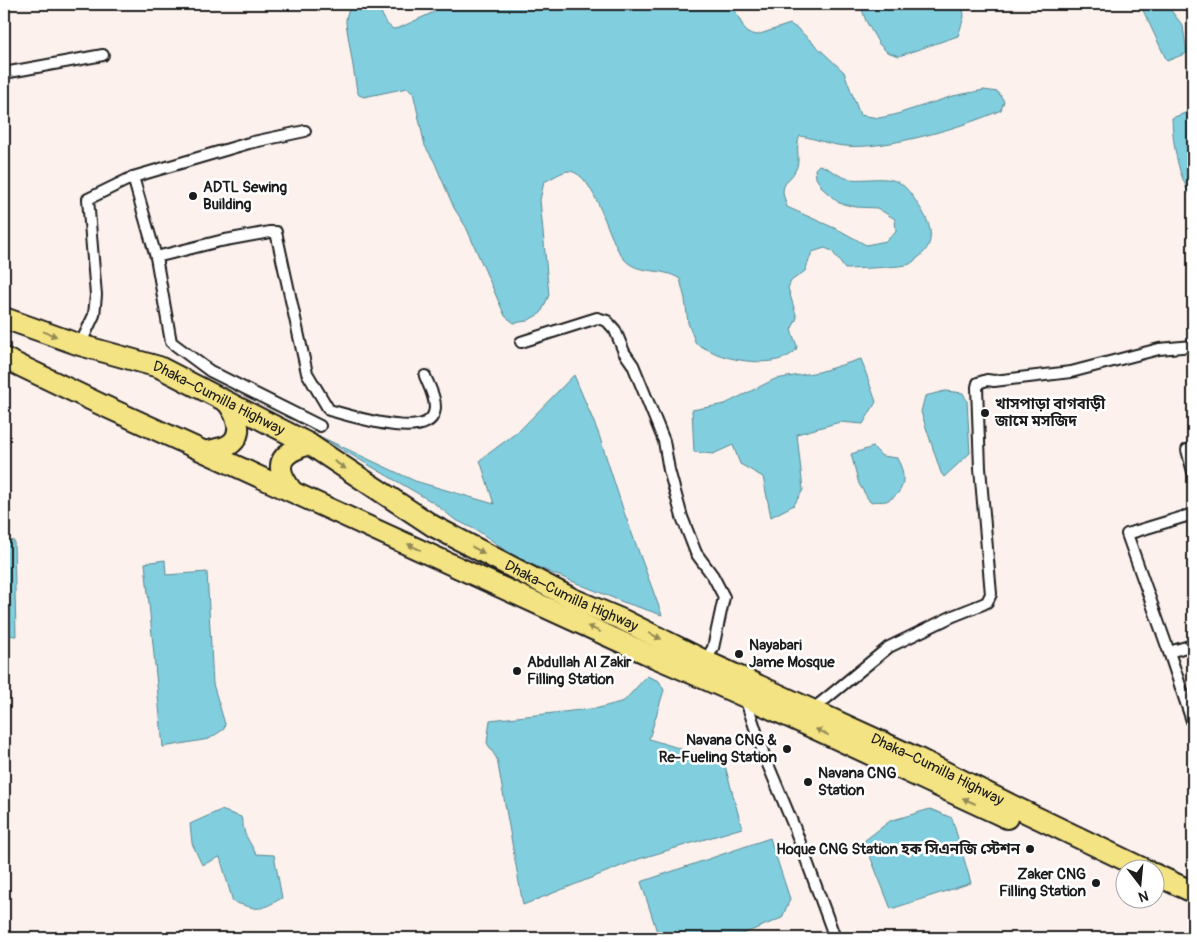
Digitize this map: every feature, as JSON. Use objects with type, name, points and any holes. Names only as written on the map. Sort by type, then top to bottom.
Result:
[{"type":"highway","name":"Dhaka–Cumilla Highway","points":[[4,318],[80,345],[159,366],[309,444],[433,526],[573,599],[623,620],[705,661],[919,759],[1019,810],[1125,860]]},
{"type":"highway","name":"Dhaka–Cumilla Highway","points":[[4,358],[102,405],[654,657],[744,694],[869,755],[1114,867]]},
{"type":"highway","points":[[206,452],[227,446],[237,435],[239,428],[235,413],[228,403]]},
{"type":"highway","points":[[292,491],[282,478],[280,467],[282,461],[288,453],[309,444]]},
{"type":"highway","points":[[1164,879],[1193,892]]},
{"type":"highway","points":[[1164,891],[1193,904]]},
{"type":"street","points":[[4,73],[103,55]]},
{"type":"street","points":[[80,345],[94,315],[96,295],[88,199],[133,177],[249,143],[304,131]]},
{"type":"street","points":[[133,177],[156,256],[171,342],[210,372],[320,426]]},
{"type":"street","points":[[156,256],[220,241],[276,232],[307,373],[329,410],[396,426],[412,426],[424,422],[431,419],[435,407],[426,376]]},
{"type":"street","points":[[521,342],[597,318],[606,321],[615,330],[624,352],[633,365],[664,441],[669,470],[682,517],[696,553],[713,576],[724,597],[713,648],[705,661]]},
{"type":"street","points":[[812,710],[889,647],[953,616],[984,604],[990,598],[980,468],[978,383],[987,380],[994,381],[1071,372],[1159,349],[1193,346]]},
{"type":"street","points":[[1193,448],[1187,450],[1193,472]]},
{"type":"street","points":[[1193,514],[1127,534],[1193,724]]},
{"type":"street","points":[[1169,652],[1193,645]]},
{"type":"street","points":[[744,694],[764,755],[795,830],[835,938]]},
{"type":"water","points":[[360,4],[377,5],[387,24],[393,29],[434,12],[437,4],[731,4],[747,33],[757,35],[790,24],[798,29],[844,72],[860,115],[879,118],[894,115],[953,96],[984,90],[998,92],[1004,101],[1001,110],[985,117],[946,130],[902,141],[845,146],[800,136],[798,140],[797,167],[783,191],[787,207],[841,231],[866,245],[886,241],[896,232],[895,219],[877,208],[856,207],[839,203],[823,189],[816,178],[815,169],[819,165],[850,179],[889,179],[903,185],[925,216],[930,230],[929,244],[925,251],[910,264],[878,268],[845,269],[832,251],[825,248],[812,252],[805,271],[791,281],[788,288],[797,318],[791,330],[797,346],[796,350],[789,356],[780,359],[758,362],[747,361],[717,354],[696,344],[688,323],[680,279],[665,273],[636,267],[624,259],[612,238],[601,209],[587,183],[578,175],[569,171],[544,182],[540,200],[549,295],[541,313],[527,321],[514,323],[505,316],[466,227],[454,208],[434,161],[425,146],[413,92],[407,88],[364,97],[359,95],[357,91],[346,23],[349,10]]},
{"type":"water","points":[[860,4],[963,4],[964,17],[958,36],[899,56],[887,52],[879,44],[866,21]]},
{"type":"water","points":[[1140,4],[1166,4],[1183,26],[1187,53],[1167,61]]},
{"type":"water","points":[[1193,110],[1193,200],[1177,160],[1172,118]]},
{"type":"water","points":[[861,359],[876,402],[863,424],[840,422],[797,434],[803,490],[794,505],[771,517],[763,477],[740,464],[733,445],[713,454],[694,452],[692,410],[725,404],[775,379],[819,372]]},
{"type":"water","points":[[574,375],[598,432],[624,512],[662,615],[623,602],[520,560],[478,531],[454,519],[434,503],[319,436],[415,481],[494,504],[480,460],[520,430]]},
{"type":"water","points":[[945,391],[963,393],[967,401],[970,453],[944,477],[921,412],[925,396]]},
{"type":"water","points":[[873,447],[882,456],[897,458],[902,470],[903,482],[901,488],[893,498],[886,501],[870,502],[859,484],[851,454]]},
{"type":"water","points":[[4,540],[14,541],[16,636],[4,635]]},
{"type":"water","points":[[165,560],[166,575],[207,572],[213,684],[225,724],[224,729],[209,739],[163,747],[145,563]]},
{"type":"water","points":[[647,676],[659,681],[664,690],[649,739],[724,762],[742,828],[639,859],[523,905],[497,759],[487,743],[490,720],[599,708],[624,701]]},
{"type":"water","points":[[930,809],[952,818],[971,883],[891,909],[864,841],[890,821]]},
{"type":"water","points":[[221,810],[241,817],[245,834],[256,854],[274,855],[282,898],[263,908],[249,907],[233,902],[220,857],[202,865],[192,843],[190,824]]},
{"type":"water","points":[[770,838],[790,899],[782,918],[733,938],[659,938],[641,882]]},
{"type":"place","name":"ADTL Sewing Building","points":[[193,196]]},
{"type":"place","name":"খাসপাড়া বাগবাড়ী জামে মসজিদ","points":[[985,413]]},
{"type":"place","name":"Nayabari Jame Mosque","points":[[739,654]]},
{"type":"place","name":"Abdullah Al Zakir Filling Station","points":[[517,671]]},
{"type":"place","name":"Navana CNG & Re-Fueling Station","points":[[787,749]]},
{"type":"place","name":"Navana CNG Station","points":[[808,782]]},
{"type":"place","name":"Hoque CNG Station হক সিএনজি স্টেশন","points":[[1030,849]]},
{"type":"place","name":"Zaker CNG Filling Station","points":[[1096,883]]}]
